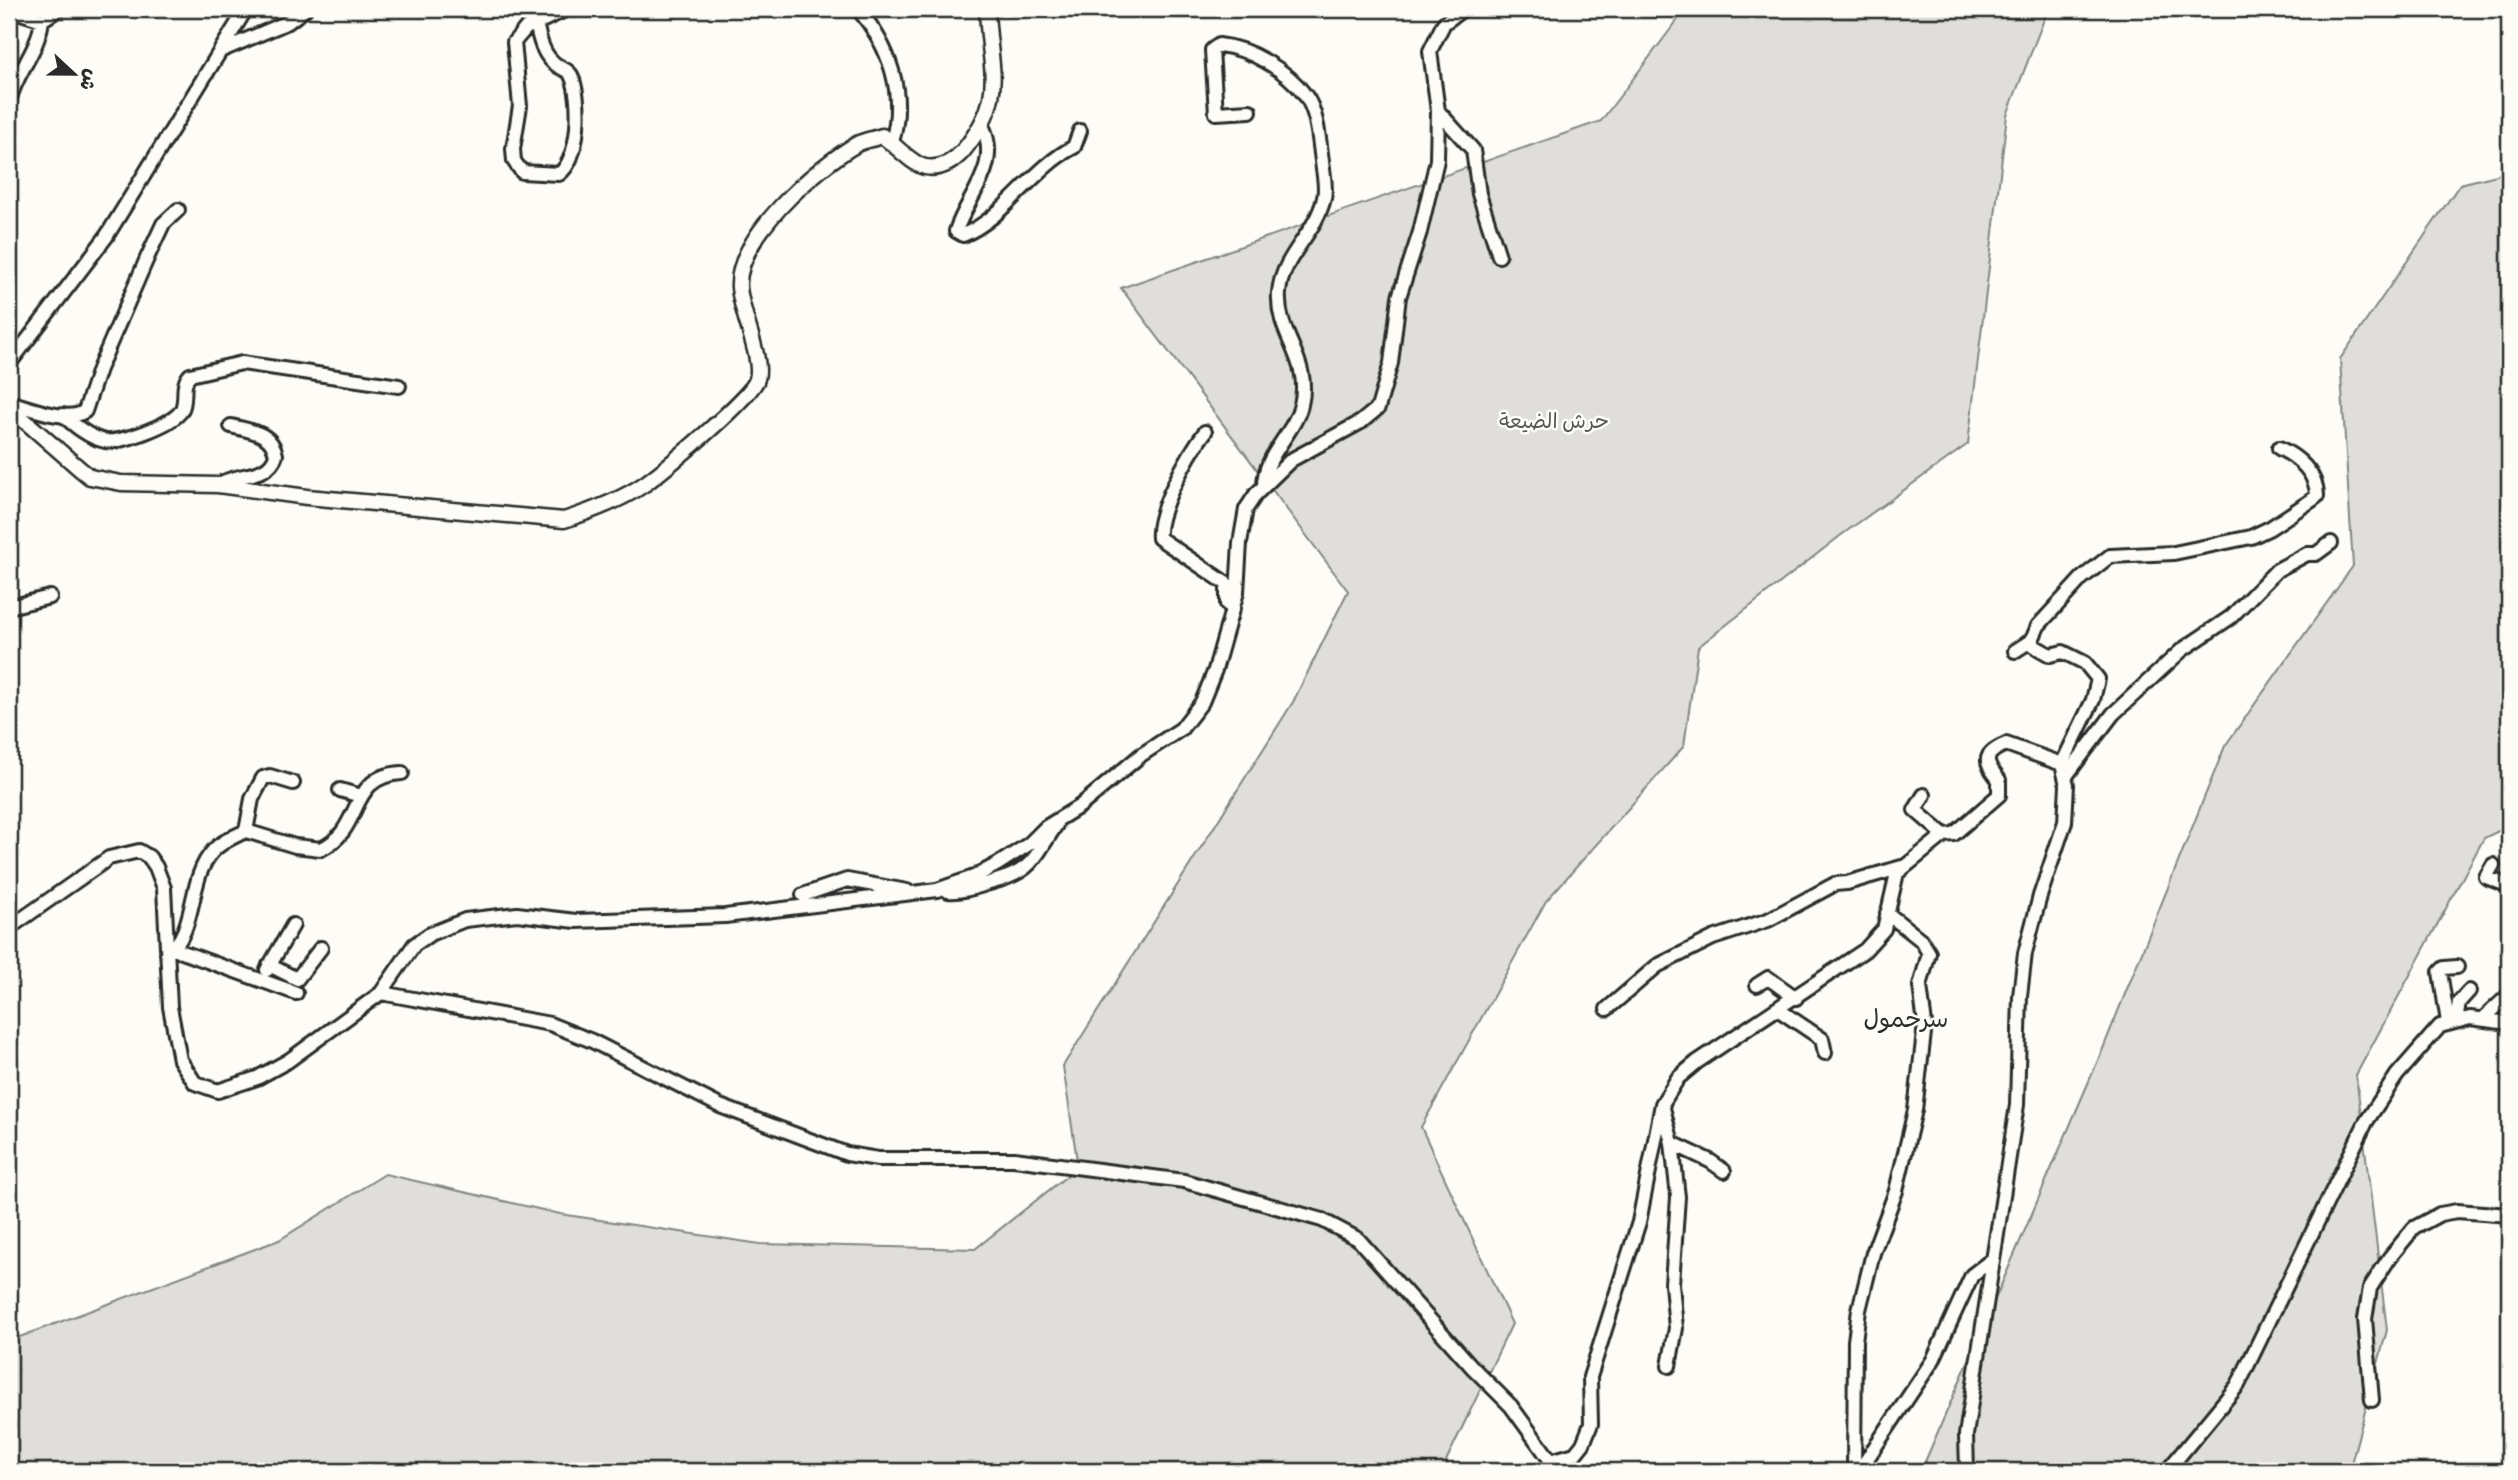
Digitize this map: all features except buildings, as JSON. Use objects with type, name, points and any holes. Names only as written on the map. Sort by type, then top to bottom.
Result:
[{"type":"street","points":[[9,9],[42,20]]},
{"type":"street","points":[[42,20],[59,9]]},
{"type":"street","points":[[9,364],[106,237],[246,9]]},
{"type":"street","points":[[220,51],[288,22],[305,9]]},
{"type":"street","points":[[536,22],[546,54],[569,72],[575,87],[576,142],[570,166],[559,174],[522,172],[514,161],[513,149],[520,106],[514,42],[518,35],[536,22],[567,9]]},
{"type":"street","points":[[858,9],[881,42],[895,79],[898,112],[892,142]]},
{"type":"street","points":[[9,405],[90,477],[121,483],[218,485],[307,497],[564,520],[603,506],[645,483],[752,391],[759,362],[746,327],[739,286],[742,264],[756,235],[789,199],[859,143],[882,136],[921,165],[936,168],[957,157],[982,125],[990,106],[995,79],[987,9]]},
{"type":"street","points":[[937,890],[985,871],[1029,844],[1141,755],[1181,729],[1210,685],[1233,608],[1246,509],[1265,485],[1291,460],[1372,414],[1382,399],[1391,363],[1399,297],[1431,191],[1437,160],[1438,111],[1430,63],[1432,42],[1444,23],[1463,9]]},
{"type":"street","points":[[9,102],[18,78],[40,41],[42,20]]},
{"type":"street","points":[[1250,111],[1216,113],[1212,50],[1219,45],[1232,46],[1261,58],[1306,96],[1316,121],[1324,178],[1321,206],[1285,263],[1282,275],[1279,296],[1282,321],[1299,359],[1305,382],[1299,412],[1264,472],[1265,485]]},
{"type":"street","points":[[1438,111],[1473,150],[1479,194],[1499,256]]},
{"type":"street","points":[[982,125],[986,134],[987,171],[960,217],[956,231],[963,235],[997,212],[1058,155],[1074,147],[1080,131]]},
{"type":"street","points":[[9,405],[63,415],[81,414],[88,406],[99,369],[148,256],[163,224],[178,210]]},
{"type":"street","points":[[63,415],[83,432],[108,442],[154,429],[179,414],[183,407],[184,383],[190,375],[242,363],[399,386]]},
{"type":"street","points":[[218,485],[230,477],[256,474],[267,468],[276,455],[271,440],[260,433],[231,426]]},
{"type":"street","points":[[1205,432],[1184,461],[1159,524],[1159,538],[1227,584],[1227,604],[1233,608]]},
{"type":"street","points":[[2015,651],[2032,639],[2038,626],[2082,578],[2110,556],[2174,553],[2250,537],[2270,528],[2312,500],[2317,496],[2317,487],[2304,463],[2279,448]]},
{"type":"street","points":[[2064,770],[2113,714],[2182,650],[2231,617],[2277,570],[2307,554],[2316,554],[2331,543]]},
{"type":"street","points":[[9,607],[50,597]]},
{"type":"street","points":[[1967,1471],[1966,1435],[2017,1105],[2024,962],[2035,913],[2065,822],[2064,770],[2093,700],[2098,679],[2085,663],[2063,652],[2050,655],[2034,646],[2032,639]]},
{"type":"street","points":[[381,993],[550,1024],[592,1041],[720,1106],[847,1154],[878,1159],[1014,1159],[1102,1169],[1200,1185],[1336,1225],[1358,1239],[1473,1368],[1511,1406],[1550,1466],[1575,1454],[1583,1444],[1591,1424],[1590,1377],[1639,1222],[1662,1104],[1678,1079],[1697,1062],[1779,1010],[1865,950],[1884,929],[1897,873],[1944,835],[1954,834],[1999,795],[1999,780],[1986,762],[1998,747],[2006,744],[2064,770]]},
{"type":"street","points":[[171,952],[185,923],[194,883],[203,863],[215,848],[246,831],[295,846],[321,849],[345,830],[367,785],[383,774],[402,773]]},
{"type":"street","points":[[246,831],[252,800],[264,778],[270,776],[293,783]]},
{"type":"street","points":[[340,790],[361,796]]},
{"type":"street","points":[[1924,796],[1915,810],[1944,835]]},
{"type":"street","points":[[9,928],[109,858],[139,851],[149,857],[164,888],[171,952],[170,1007],[180,1060],[195,1083],[218,1091],[257,1078],[288,1061],[381,993],[414,945],[451,924],[482,915],[517,914],[576,921],[725,916],[937,890],[959,891],[1017,876],[1029,865],[1060,818]]},
{"type":"street","points":[[2493,865],[2486,877],[2490,881],[2509,886]]},
{"type":"street","points":[[1607,1009],[1657,966],[1695,947],[1768,920],[1835,884],[1903,867]]},
{"type":"street","points":[[803,895],[847,880],[877,883],[915,893]]},
{"type":"street","points":[[1856,1471],[1855,1341],[1859,1310],[1873,1254],[1899,1179],[1915,1110],[1925,1024],[1920,986],[1929,953],[1921,940],[1887,913]]},
{"type":"street","points":[[261,979],[293,925]]},
{"type":"street","points":[[269,965],[297,979],[321,948]]},
{"type":"street","points":[[171,952],[261,979],[296,993]]},
{"type":"street","points":[[2452,1021],[2441,972],[2444,968],[2457,967]]},
{"type":"street","points":[[1757,985],[1768,978],[1796,998]]},
{"type":"street","points":[[2452,1021],[2459,1002],[2469,991]]},
{"type":"street","points":[[2484,1018],[2509,995]]},
{"type":"street","points":[[1779,1010],[1822,1039],[1825,1053]]},
{"type":"street","points":[[2167,1471],[2238,1385],[2291,1273],[2382,1096],[2432,1034],[2452,1021],[2484,1018],[2509,1023]]},
{"type":"street","points":[[1662,1104],[1672,1143],[1678,1231],[1672,1284],[1676,1328],[1669,1366]]},
{"type":"street","points":[[1672,1143],[1710,1161],[1724,1171]]},
{"type":"street","points":[[2372,1401],[2365,1319],[2370,1288],[2384,1265],[2414,1228],[2440,1214],[2457,1211],[2509,1215]]},
{"type":"street","points":[[1856,1471],[1933,1360],[1972,1275],[1993,1259]]},
{"type":"green space","name":"حرش الضيعة","points":[[1686,9],[2048,9],[2007,115],[1968,444],[1840,536],[1698,647],[1684,746],[1546,901],[1421,1127],[1512,1324],[1446,1461],[1447,1471],[9,1471],[9,1341],[279,1240],[385,1174],[560,1214],[760,1244],[975,1249],[1078,1167],[1063,1066],[1293,702],[1348,591],[1121,288],[1601,121]]},
{"type":"green space","points":[[2509,172],[2509,826],[2484,838],[2356,1075],[2387,1330],[2349,1471],[1921,1471],[2102,1051],[2225,746],[2353,566],[2340,359],[2460,184]]},
{"type":"district","name":"سرحمول","points":[[1906,1019]]}]
